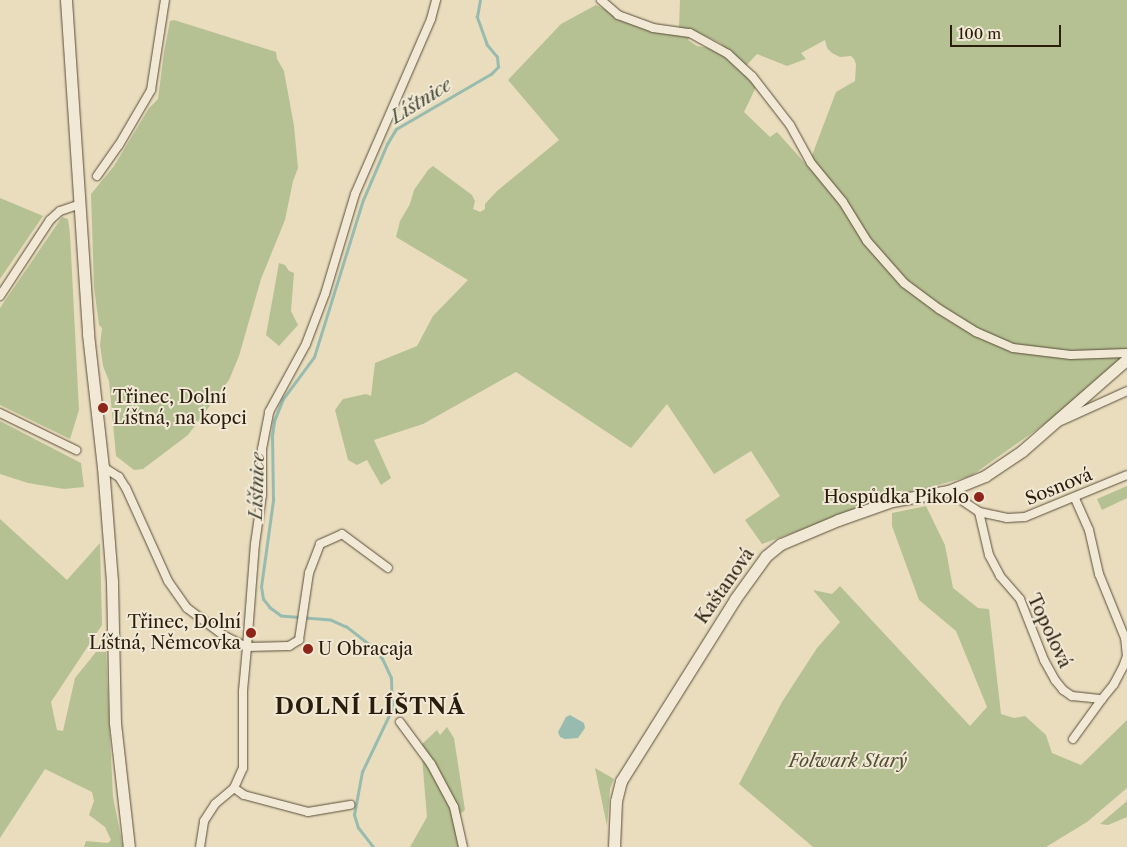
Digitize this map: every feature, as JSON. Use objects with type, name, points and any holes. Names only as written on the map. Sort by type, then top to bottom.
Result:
[{"type":"street","points":[[66,0],[88,334],[103,467],[112,582],[115,723],[129,847]]},
{"type":"street","points":[[97,176],[119,145],[151,90],[165,0]]},
{"type":"street","points":[[200,847],[204,821],[214,804],[234,788],[243,768],[243,691],[255,544],[262,495],[262,449],[269,412],[306,344],[325,294],[355,194],[431,19],[436,0]]},
{"type":"street","points":[[602,0],[618,15],[652,28],[690,33],[728,54],[752,76],[790,125],[811,164],[843,202],[867,241],[904,283],[939,309],[976,332],[1013,348],[1071,355],[1127,353]]},
{"type":"street","points":[[0,296],[50,220],[60,211],[80,204]]},
{"type":"street","name":"Kaštanová","points":[[614,847],[616,801],[621,781],[735,599],[766,556],[781,544],[838,520],[892,501],[948,490],[985,476],[1022,451],[1127,359]]},
{"type":"street","points":[[1052,424],[1127,391]]},
{"type":"street","points":[[0,413],[76,450]]},
{"type":"street","points":[[103,467],[119,477],[126,488],[168,581],[186,608],[223,636],[247,646],[289,646],[299,640],[303,624],[309,573],[320,544],[342,534],[388,568]]},
{"type":"street","name":"Sosnová","points":[[948,490],[980,512],[1008,518],[1025,517],[1127,476]]},
{"type":"street","points":[[1073,739],[1114,684],[1124,668],[1127,656],[1125,638],[1099,574],[1088,530],[1074,497]]},
{"type":"street","name":"Topolová","points":[[980,512],[989,555],[1000,576],[1020,599],[1044,660],[1055,680],[1072,696],[1102,699]]},
{"type":"street","points":[[400,722],[431,764],[454,807],[463,847]]},
{"type":"street","points":[[234,788],[244,795],[308,812],[350,805]]},
{"type":"green space","points":[[680,0],[1127,0],[1127,366],[971,476],[890,498],[762,544],[745,520],[780,496],[751,451],[714,474],[667,404],[631,448],[516,372],[423,424],[374,440],[391,478],[381,485],[367,460],[357,465],[348,460],[335,410],[343,399],[366,394],[371,396],[375,363],[417,346],[433,316],[468,280],[396,237],[400,221],[410,204],[414,190],[433,166],[472,195],[475,201],[473,209],[480,212],[485,209],[485,204],[497,191],[559,140],[508,80],[561,24],[596,5],[627,21],[690,36],[688,40],[697,46],[715,49],[743,70],[756,87],[744,112],[770,137],[777,132],[812,171],[826,183],[832,182],[811,158],[836,92],[855,81],[856,64],[854,59],[851,56],[840,57],[832,53],[827,48],[825,40],[801,53],[806,59],[787,66],[757,54],[745,67],[720,43],[693,30],[679,28]]},
{"type":"green space","points":[[174,20],[276,52],[277,59],[284,71],[294,126],[298,168],[293,181],[285,220],[261,279],[239,356],[229,380],[188,435],[143,469],[134,470],[116,456],[109,381],[103,366],[100,345],[102,328],[99,325],[94,287],[91,194],[114,166],[149,108],[158,99],[170,21]]},
{"type":"green space","points":[[0,198],[43,216],[0,279]]},
{"type":"green space","points":[[62,217],[68,219],[70,234],[79,410],[70,439],[0,405],[0,308]]},
{"type":"green space","points":[[279,263],[285,265],[289,271],[294,273],[291,311],[298,325],[279,346],[266,335]]},
{"type":"green space","points":[[0,421],[81,463],[84,487],[64,489],[28,483],[0,474]]},
{"type":"green space","points":[[1127,486],[1127,498],[1102,510],[1097,499]]},
{"type":"green space","name":"Folwark Starý","points":[[926,506],[945,545],[953,588],[978,608],[989,609],[1001,714],[1014,718],[1025,716],[1046,735],[1052,753],[1081,765],[1127,720],[1127,788],[1087,822],[1046,847],[813,847],[739,784],[782,702],[817,648],[840,622],[813,590],[832,594],[840,586],[970,726],[987,707],[956,631],[919,600],[892,526],[892,513]]},
{"type":"green space","points":[[0,519],[67,580],[100,543],[102,625],[51,702],[57,730],[63,731],[75,678],[96,652],[106,652],[113,797],[123,847],[84,847],[86,841],[108,843],[111,840],[105,827],[89,815],[94,801],[92,792],[45,769],[0,838]]},
{"type":"green space","points":[[447,727],[454,738],[465,810],[455,818],[460,847],[410,847],[427,817],[421,745],[437,730],[440,735]]},
{"type":"green space","points":[[595,768],[614,779],[610,789],[607,826]]},
{"type":"green space","points":[[1127,801],[1127,817],[1108,825],[1100,824]]},
{"type":"water","points":[[570,715],[584,723],[585,728],[578,738],[565,739],[560,737],[558,732],[566,717]]},
{"type":"waterway","name":"Líštnice","points":[[373,847],[358,828],[354,815],[362,772],[392,709],[391,678],[382,659],[372,647],[346,627],[330,620],[281,616],[270,608],[263,599],[261,587],[273,500],[272,436],[274,421],[283,399],[314,357],[363,200],[387,144],[396,129],[491,74],[498,67],[497,57],[487,45],[477,17],[480,0]]},
{"type":"place","name":"Třinec, Dolní Líštná, na kopci","points":[[103,408]]},
{"type":"place","name":"Hospůdka Pikolo","points":[[979,497]]},
{"type":"place","name":"Třinec, Dolní Líštná, Němcovka","points":[[251,633]]},
{"type":"place","name":"U Obracaja","points":[[308,649]]},
{"type":"district","name":"DOLNÍ LÍŠTNÁ","points":[[370,707]]}]
